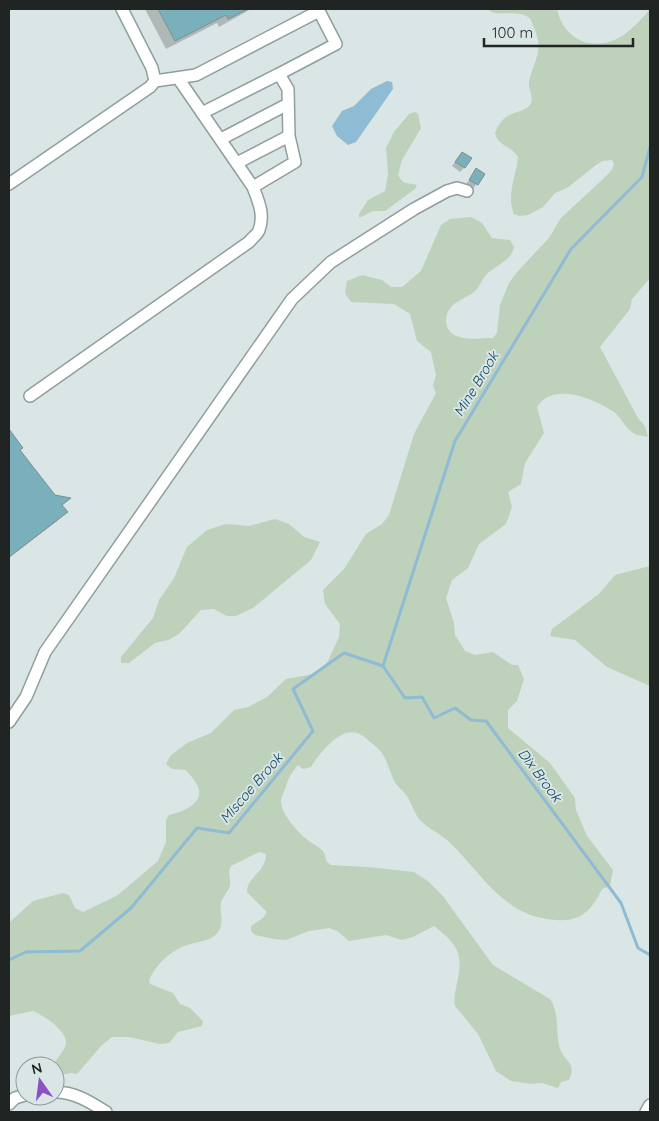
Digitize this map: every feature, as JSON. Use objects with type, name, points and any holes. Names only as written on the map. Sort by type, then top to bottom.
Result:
[{"type":"lane","points":[[122,9],[152,68],[155,81]]},
{"type":"lane","points":[[9,184],[150,87],[155,81],[196,75],[318,11],[336,44],[202,113]]},
{"type":"lane","points":[[252,187],[295,162],[289,136],[288,89],[279,74]]},
{"type":"lane","points":[[30,396],[249,242],[259,231],[262,216],[252,187],[178,78]]},
{"type":"lane","points":[[221,139],[288,104]]},
{"type":"lane","points":[[237,163],[289,136]]},
{"type":"lane","points":[[9,722],[26,697],[45,652],[292,299],[331,262],[414,209],[447,191],[458,188],[467,191]]},
{"type":"lane","points":[[65,1093],[81,1098],[106,1112]]},
{"type":"lane","points":[[646,1112],[650,1105]]},
{"type":"green space","points":[[488,9],[557,9],[567,30],[574,37],[593,44],[614,40],[625,34],[650,9],[650,278],[632,299],[630,309],[600,347],[638,418],[645,426],[648,437],[633,433],[614,412],[586,398],[563,394],[553,395],[544,399],[537,407],[544,433],[525,463],[521,484],[508,492],[512,507],[506,524],[479,544],[468,568],[452,580],[446,598],[454,623],[455,635],[465,651],[475,655],[493,652],[512,665],[518,665],[524,679],[517,701],[508,710],[508,728],[550,763],[575,798],[576,810],[587,836],[613,870],[610,886],[602,889],[590,909],[579,917],[572,919],[556,920],[537,917],[521,911],[494,891],[447,840],[420,819],[407,796],[394,781],[382,754],[365,737],[357,733],[343,734],[330,743],[311,767],[303,769],[298,765],[289,779],[281,800],[284,811],[291,823],[305,838],[323,851],[326,861],[331,865],[414,872],[428,881],[442,895],[493,965],[550,999],[555,1011],[560,1049],[572,1070],[569,1080],[561,1082],[558,1088],[542,1083],[531,1084],[511,1081],[496,1071],[478,1034],[455,1006],[454,997],[459,973],[459,957],[453,944],[434,926],[413,937],[402,940],[386,935],[349,941],[337,931],[329,928],[309,931],[286,940],[255,935],[251,931],[251,926],[263,918],[267,912],[247,892],[250,882],[263,866],[265,860],[266,854],[259,852],[231,866],[229,871],[229,887],[221,902],[221,925],[218,932],[212,938],[187,945],[169,955],[155,969],[149,981],[150,984],[173,993],[180,1004],[190,1008],[203,1021],[202,1026],[178,1032],[169,1043],[160,1044],[129,1037],[112,1037],[102,1045],[77,1074],[65,1074],[65,1056],[59,1056],[64,1050],[66,1039],[59,1029],[43,1016],[33,1011],[9,1016],[9,923],[33,901],[63,893],[69,895],[75,908],[83,912],[118,895],[158,861],[166,842],[166,820],[169,815],[191,806],[198,798],[197,785],[186,770],[172,769],[166,764],[170,756],[187,743],[211,733],[234,710],[248,707],[267,697],[286,679],[314,674],[327,663],[339,637],[340,624],[325,604],[323,590],[344,569],[366,534],[382,524],[389,515],[414,434],[436,393],[433,386],[436,375],[431,352],[417,341],[410,314],[394,304],[351,302],[345,293],[347,281],[362,275],[382,280],[391,287],[402,287],[421,271],[441,225],[450,219],[471,217],[482,223],[492,238],[510,240],[514,247],[510,256],[486,275],[474,291],[449,309],[446,320],[448,328],[457,336],[471,339],[493,338],[497,333],[500,305],[509,283],[549,238],[561,218],[612,170],[614,164],[612,160],[603,161],[567,188],[555,193],[543,207],[528,215],[519,216],[514,214],[511,193],[518,157],[499,141],[495,133],[499,124],[506,117],[530,105],[532,97],[529,82],[537,57],[538,45],[535,30],[528,17],[518,14],[491,12]]},
{"type":"green space","points":[[415,112],[418,114],[421,128],[402,160],[398,175],[404,182],[417,185],[415,189],[385,211],[373,211],[359,218],[359,214],[368,200],[385,191],[388,175],[386,148],[394,132],[409,114]]},
{"type":"green space","points":[[275,519],[289,524],[304,537],[320,542],[311,560],[253,608],[236,616],[227,616],[214,609],[201,610],[179,634],[168,640],[155,643],[129,663],[121,663],[121,657],[153,618],[159,600],[174,578],[187,547],[207,530],[226,524],[249,526]]},
{"type":"green space","points":[[650,566],[650,686],[607,667],[575,640],[550,636],[552,629],[599,594],[615,575]]},
{"type":"water","points":[[387,81],[392,82],[393,89],[356,142],[348,145],[337,136],[332,126],[342,111],[354,106],[371,89]]},
{"type":"building","points":[[158,9],[248,9],[228,19],[226,15],[175,41]]},
{"type":"building","points":[[462,152],[472,158],[465,168],[455,162]]},
{"type":"building","points":[[476,168],[485,174],[478,185],[469,180]]},
{"type":"building","points":[[9,429],[23,448],[20,450],[55,495],[71,498],[62,505],[68,512],[9,557]]},
{"type":"waterway","name":"Mine Brook","points":[[383,666],[455,441],[571,249],[642,177],[650,147]]},
{"type":"waterway","name":"Miscoe Brook","points":[[9,960],[26,952],[80,951],[131,908],[197,828],[229,833],[313,731],[293,689],[344,653],[383,666]]},
{"type":"waterway","name":"Dix Brook","points":[[383,666],[405,698],[422,697],[434,718],[455,708],[471,720],[486,721],[621,903],[638,948],[650,955]]}]
